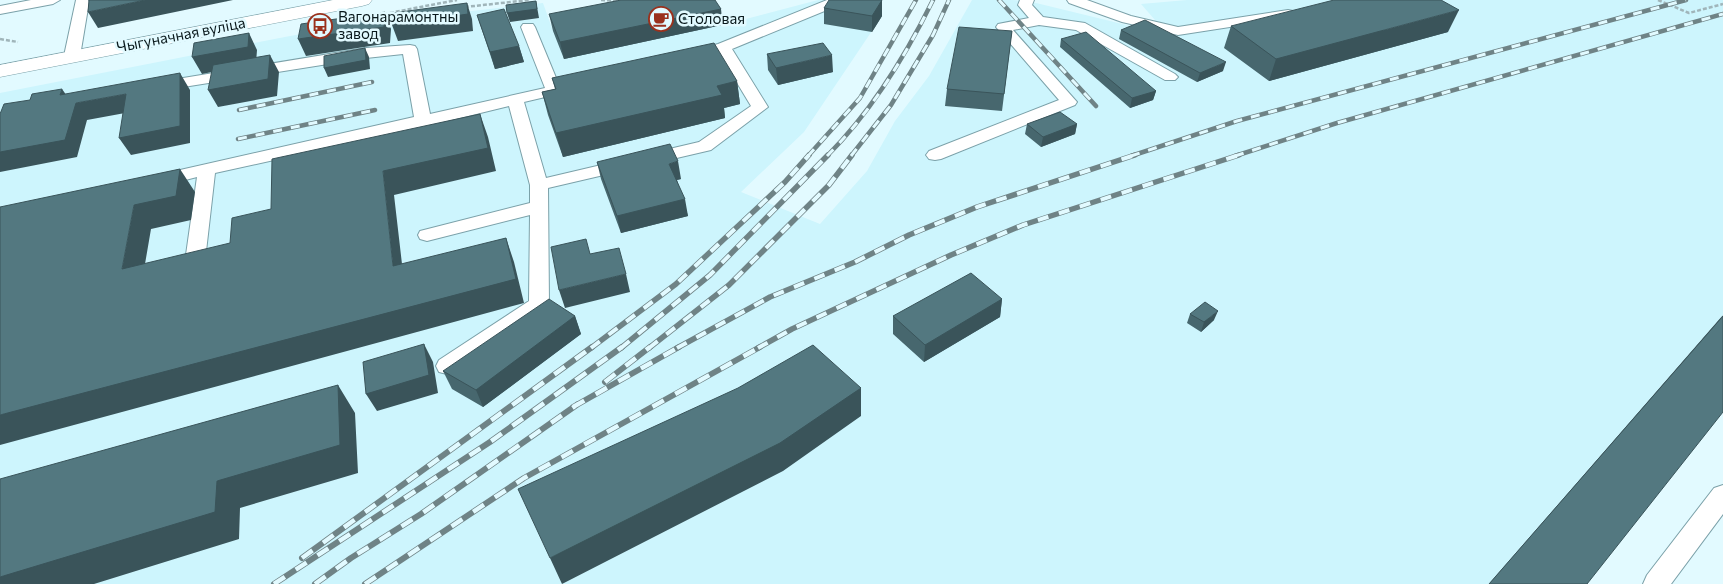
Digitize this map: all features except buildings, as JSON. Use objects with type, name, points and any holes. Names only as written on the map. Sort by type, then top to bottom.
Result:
[{"type":"main road","name":"Чыгуначная вуліца","points":[[0,71],[362,0]]},
{"type":"lane","points":[[0,10],[53,0]]},
{"type":"lane","points":[[1026,0],[1025,4],[1039,21]]},
{"type":"lane","points":[[1074,0],[1127,18],[1178,31],[1299,13]]},
{"type":"lane","points":[[72,56],[86,1]]},
{"type":"lane","points":[[676,60],[723,47],[771,26],[835,2]]},
{"type":"lane","points":[[934,155],[1068,102],[1003,27],[1039,21],[1080,26],[1170,78]]},
{"type":"lane","points":[[528,27],[554,91]]},
{"type":"lane","points":[[540,185],[705,146],[760,107],[723,47]]},
{"type":"lane","points":[[177,83],[366,53],[410,49],[423,122]]},
{"type":"lane","points":[[142,184],[423,122],[582,84]]},
{"type":"lane","points":[[447,366],[538,304],[540,185],[515,100]]},
{"type":"lane","points":[[194,269],[208,170]]},
{"type":"lane","points":[[427,236],[539,207]]},
{"type":"lane","points":[[1656,584],[1723,495]]},
{"type":"path","points":[[461,8],[529,0]]},
{"type":"path","points":[[601,0],[629,1]]},
{"type":"path","points":[[1658,0],[1689,13],[1723,4]]},
{"type":"path","points":[[383,17],[412,14]]},
{"type":"shaded area","points":[[704,0],[723,25],[818,0],[827,0],[835,9],[882,16],[804,132],[741,192],[820,224],[867,171],[895,121],[929,76],[972,0],[1032,2],[1143,29],[1155,20],[1141,4],[1187,0],[1723,0],[1723,315],[1489,584],[0,584],[0,93],[290,36],[372,22],[543,3],[553,31]]},
{"type":"railway","points":[[808,156],[860,98],[916,0]]},
{"type":"railway","points":[[827,156],[859,121],[873,102],[899,63],[933,0]]},
{"type":"railway","points":[[851,156],[891,105],[933,35],[949,0]]},
{"type":"railway","points":[[999,0],[1096,106]]},
{"type":"railway","points":[[1131,156],[1237,121],[1686,0]]},
{"type":"railway","points":[[1235,156],[1337,123],[1723,14]]},
{"type":"railway","points":[[239,110],[372,82]]},
{"type":"railway","points":[[238,139],[375,110]]},
{"type":"railway","points":[[591,348],[676,284],[785,182],[809,155]]},
{"type":"railway","points":[[621,348],[710,275],[828,155]]},
{"type":"railway","points":[[649,348],[729,285],[829,185],[852,155]]},
{"type":"railway","points":[[677,348],[770,297],[855,262],[909,235],[977,207],[1135,155]]},
{"type":"railway","points":[[758,348],[792,329],[951,255],[1023,225],[1239,155]]},
{"type":"railway","points":[[302,558],[592,347]]},
{"type":"railway","points":[[274,584],[490,442],[622,347]]},
{"type":"railway","points":[[605,382],[650,347]]},
{"type":"railway","points":[[577,405],[679,347]]},
{"type":"railway","points":[[365,584],[524,478],[760,347]]},
{"type":"railway","points":[[315,584],[351,558],[421,514],[577,405]]},
{"type":"railway","points":[[573,407],[577,405]]},
{"type":"place","name":"Столовая","points":[[661,19]]},
{"type":"place","name":"Вагонарамонтны завод","points":[[320,26]]}]
